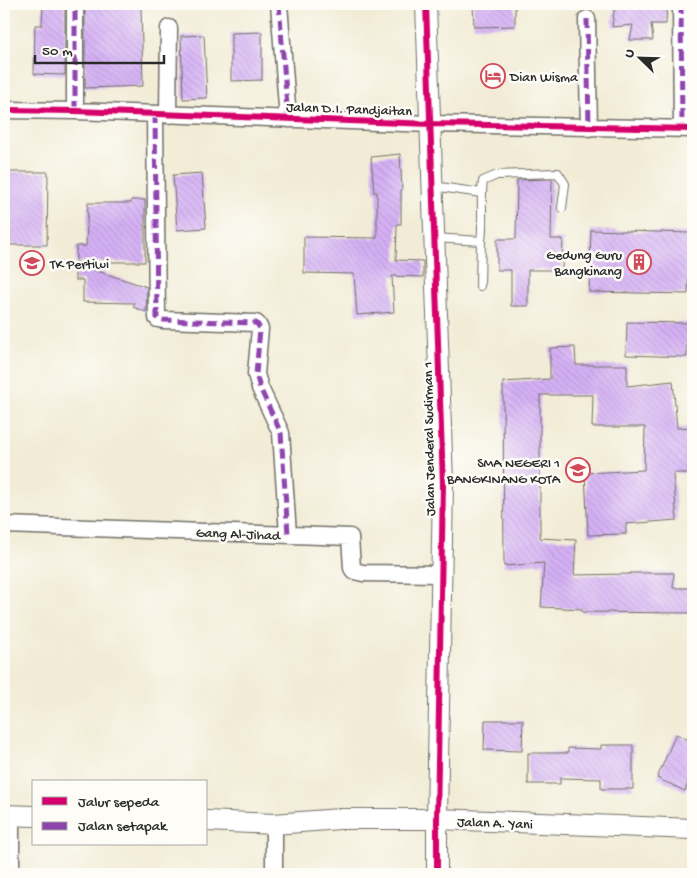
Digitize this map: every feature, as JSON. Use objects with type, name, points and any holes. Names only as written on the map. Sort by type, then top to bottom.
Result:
[{"type":"street","points":[[75,4],[75,111]]},
{"type":"street","points":[[279,4],[288,119]]},
{"type":"street","name":"Jalan Jenderal Sudirman 1","points":[[426,4],[443,484],[436,819],[437,874]]},
{"type":"street","points":[[681,4],[688,129]]},
{"type":"street","points":[[587,19],[589,128]]},
{"type":"street","points":[[169,28],[162,114],[157,318],[163,320],[256,323],[258,325],[260,329],[256,374],[260,388],[281,433],[288,534]]},
{"type":"street","name":"Jalan D.I. Pandjaitan","points":[[4,110],[431,124],[688,129]]},
{"type":"street","name":"Gang Al-Jihad","points":[[4,525],[350,537],[352,568],[354,571],[363,573],[441,574]]},
{"type":"street","points":[[12,874],[7,815],[32,816]]},
{"type":"street","name":"Jalan A. Yani","points":[[208,821],[274,824],[340,819],[436,819],[693,829]]},
{"type":"street","points":[[274,824],[274,874]]},
{"type":"lane","points":[[480,286],[483,230],[481,193],[483,181],[497,175],[558,173],[564,184],[562,208]]},
{"type":"lane","points":[[433,186],[481,193]]},
{"type":"lane","points":[[434,238],[481,241]]},
{"type":"building","points":[[43,4],[65,4],[65,75],[34,74],[35,25],[42,25]]},
{"type":"building","points":[[85,4],[103,4],[103,7],[141,7],[143,86],[85,88]]},
{"type":"building","points":[[473,4],[515,4],[515,26],[474,27]]},
{"type":"building","points":[[615,4],[667,4],[666,24],[651,24],[653,40],[630,40],[633,25],[612,27]]},
{"type":"building","points":[[262,32],[262,80],[231,81],[231,33]]},
{"type":"building","points":[[204,35],[207,98],[183,99],[181,36]]},
{"type":"building","points":[[400,154],[401,224],[397,224],[396,260],[423,261],[423,277],[392,276],[394,312],[357,315],[354,274],[304,273],[304,237],[377,238],[377,192],[374,192],[371,157]]},
{"type":"building","points":[[9,172],[48,172],[47,245],[9,245]]},
{"type":"building","points":[[202,173],[206,228],[177,230],[173,175]]},
{"type":"building","points":[[552,179],[551,239],[563,239],[562,270],[528,270],[528,306],[511,306],[511,270],[497,270],[497,239],[516,239],[517,180]]},
{"type":"building","points":[[131,200],[145,200],[145,262],[76,262],[76,246],[86,246],[88,203],[131,203]]},
{"type":"building","name":"Gedung Guru Bangkinang","points":[[591,230],[690,233],[688,294],[589,292]]},
{"type":"building","points":[[75,264],[147,287],[146,312],[133,307],[135,303],[83,302],[83,280],[75,280]]},
{"type":"building","points":[[627,322],[687,323],[687,357],[626,355]]},
{"type":"building","points":[[575,347],[576,365],[627,365],[627,386],[673,381],[677,428],[693,427],[693,473],[673,473],[677,520],[626,524],[626,534],[588,535],[585,473],[644,470],[645,427],[592,427],[593,395],[540,395],[540,538],[576,540],[574,575],[674,573],[673,588],[693,588],[693,613],[582,612],[582,609],[541,607],[544,563],[504,566],[503,382],[550,379],[550,348]]},
{"type":"building","points":[[485,720],[523,720],[522,751],[484,750]]},
{"type":"building","points":[[676,734],[693,742],[693,770],[685,791],[657,778]]},
{"type":"building","points":[[601,745],[633,745],[633,789],[601,789],[601,779],[560,778],[560,784],[528,784],[528,753],[568,753],[568,748],[601,749]]},
{"type":"marked path","points":[[75,4],[75,111]]},
{"type":"marked path","points":[[279,4],[288,119]]},
{"type":"marked path","points":[[681,4],[682,129]]},
{"type":"marked path","points":[[587,19],[589,128]]},
{"type":"marked path","points":[[155,114],[157,318],[163,320],[256,323],[258,325],[260,329],[256,374],[260,388],[281,433],[288,534]]},
{"type":"cycle path","points":[[426,4],[443,484],[437,874]]},
{"type":"cycle path","points":[[4,110],[431,124],[693,129]]},
{"type":"place","name":"Dian Wisma","points":[[493,76]]},
{"type":"place","name":"Gedung Guru Bangkinang","points":[[639,262]]},
{"type":"place","name":"TK Pertiwi","points":[[32,263]]},
{"type":"place","name":"SMA NEGERI 1 BANGKINANG KOTA","points":[[578,470]]}]
